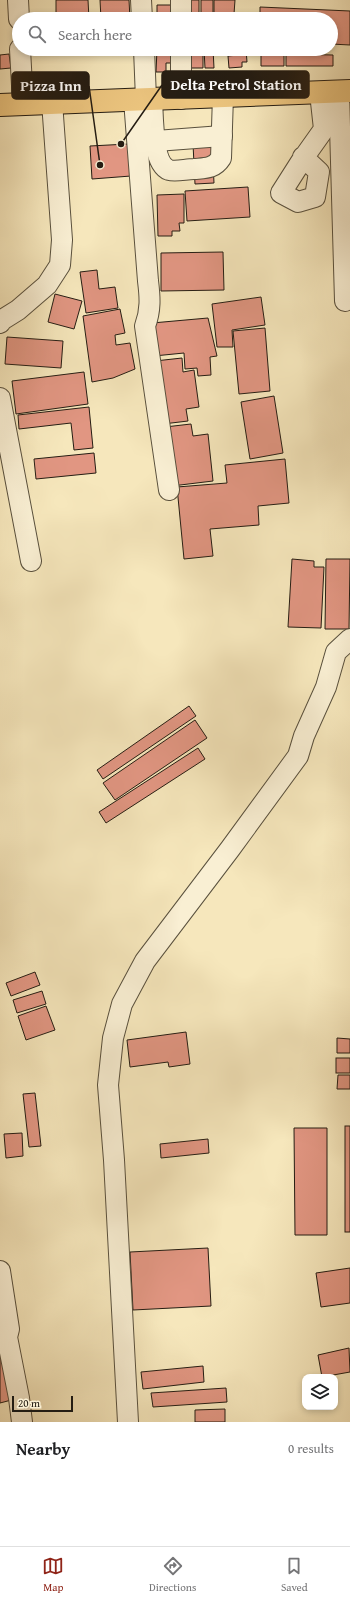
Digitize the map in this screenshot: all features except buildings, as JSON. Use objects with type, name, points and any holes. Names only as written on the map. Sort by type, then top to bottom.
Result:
[{"type":"main road","points":[[0,105],[337,92]]},
{"type":"street","points":[[18,0],[19,12]]},
{"type":"street","points":[[141,0],[142,12]]},
{"type":"street","points":[[181,0],[181,12]]},
{"type":"street","points":[[20,56],[23,104]]},
{"type":"street","points":[[144,56],[150,296],[149,314],[145,326],[169,490]]},
{"type":"street","points":[[181,56],[181,99]]},
{"type":"street","points":[[303,157],[324,129],[337,92]]},
{"type":"street","points":[[337,92],[345,301]]},
{"type":"street","points":[[144,99],[156,141],[157,152],[161,162],[167,169],[171,170],[211,167],[217,164],[221,158],[223,96]]},
{"type":"street","points":[[0,323],[2,320],[18,310],[47,285],[60,265],[62,240],[52,102]]},
{"type":"street","points":[[156,141],[222,136]]},
{"type":"street","points":[[0,398],[31,561]]},
{"type":"street","points":[[128,1422],[115,1168],[108,1085],[113,1038],[122,1004],[145,961],[230,850],[298,756],[304,736],[326,687],[336,652],[350,639]]},
{"type":"street","points":[[0,1270],[8,1329],[7,1337],[19,1398],[22,1422]]},
{"type":"place","name":"Delta Petrol Station","points":[[121,144]]},
{"type":"place","name":"Pizza Inn","points":[[100,165]]}]
